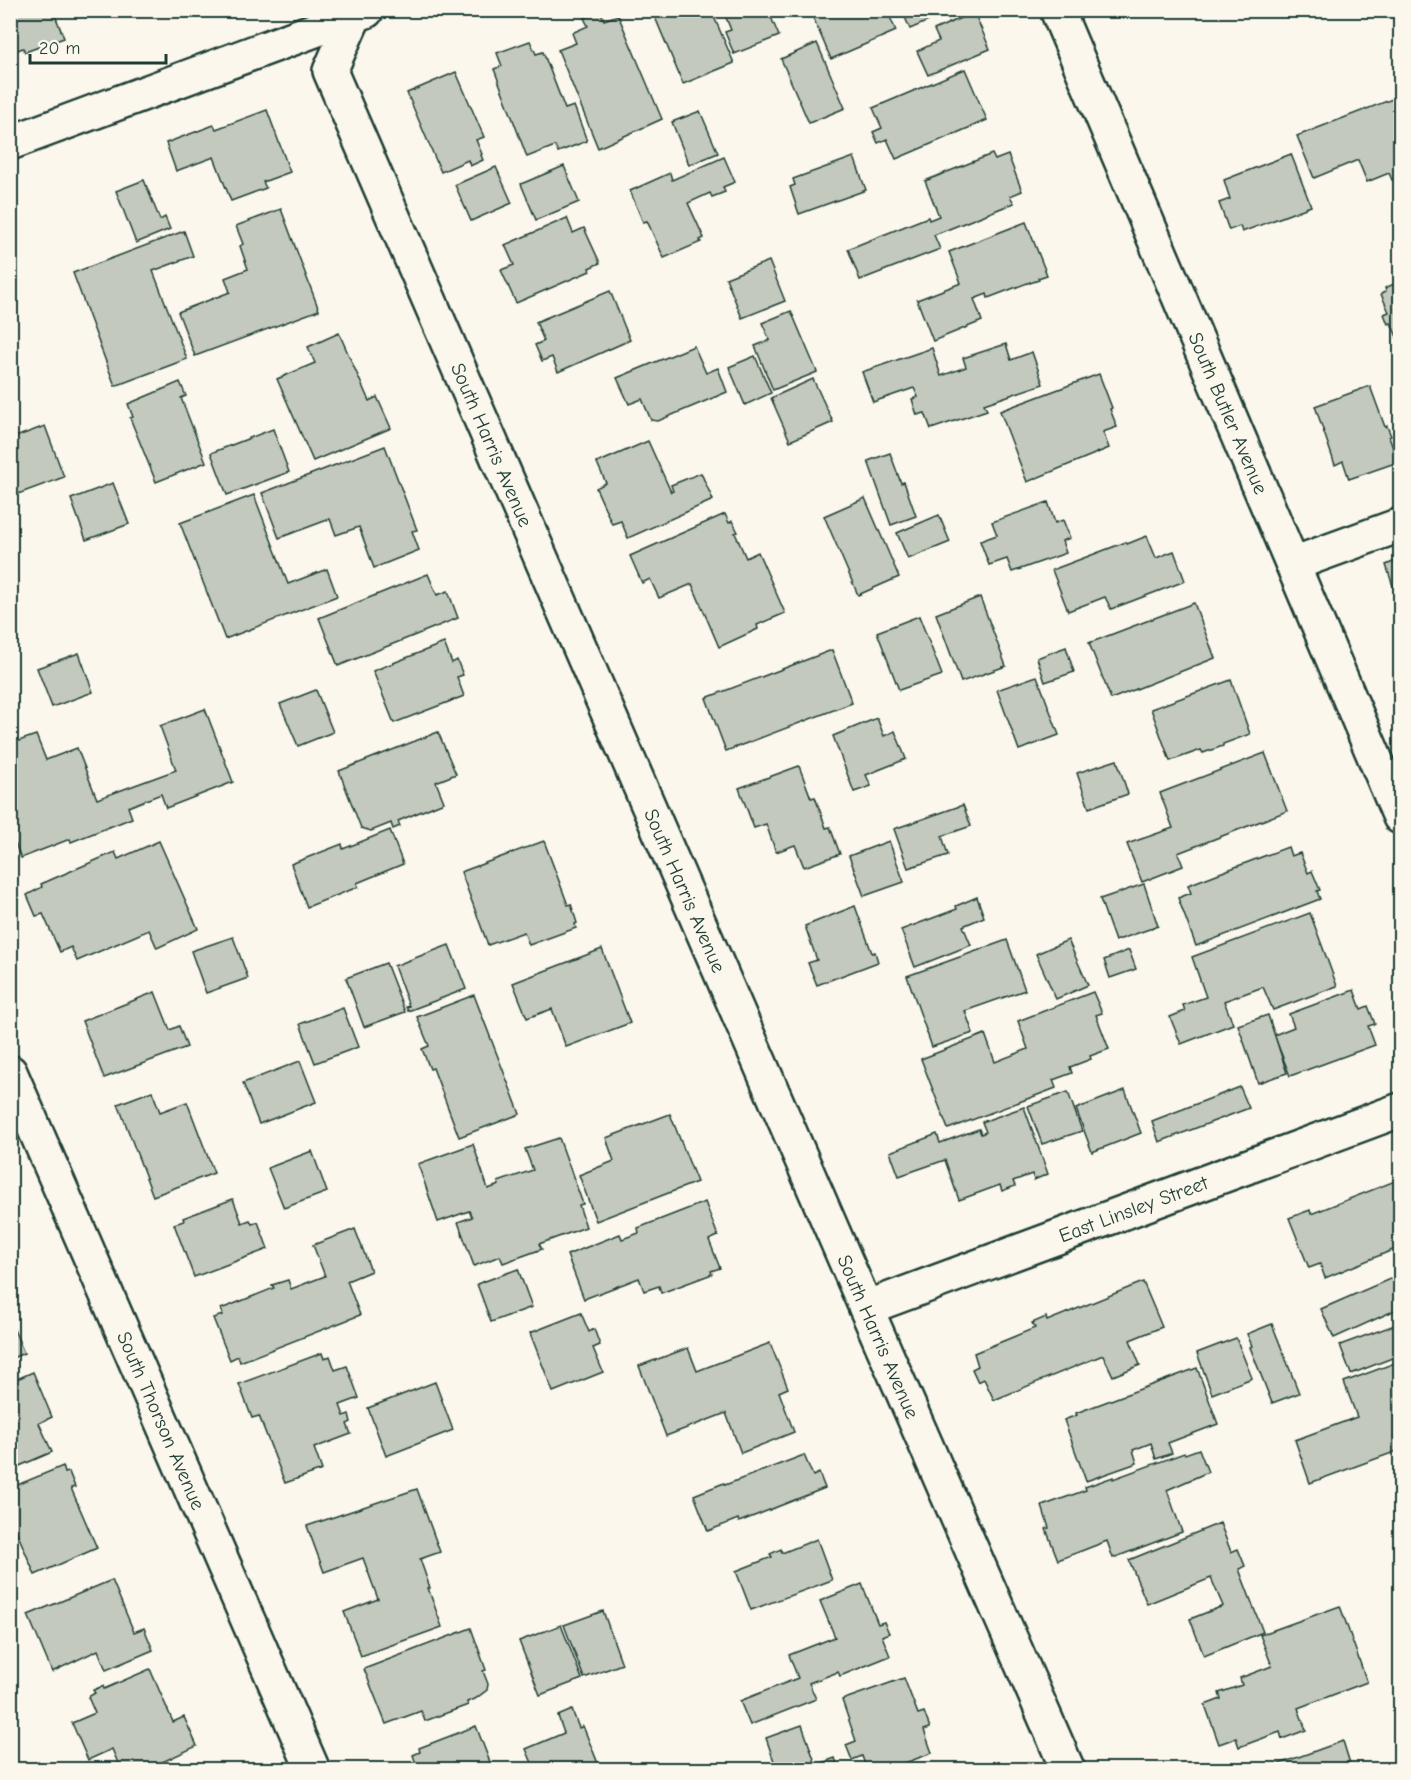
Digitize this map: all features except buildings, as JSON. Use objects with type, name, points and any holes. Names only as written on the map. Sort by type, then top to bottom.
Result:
[{"type":"street","name":"South Butler Avenue","points":[[1057,10],[1293,564],[1389,758],[1401,817]]},
{"type":"street","points":[[10,143],[360,12]]},
{"type":"street","name":"South Harris Avenue","points":[[360,12],[330,71],[1068,1770]]},
{"type":"street","points":[[1293,564],[1401,525]]},
{"type":"street","name":"South Thorson Avenue","points":[[10,1072],[313,1770]]},
{"type":"street","name":"East Linsley Street","points":[[866,1308],[1401,1110]]}]
